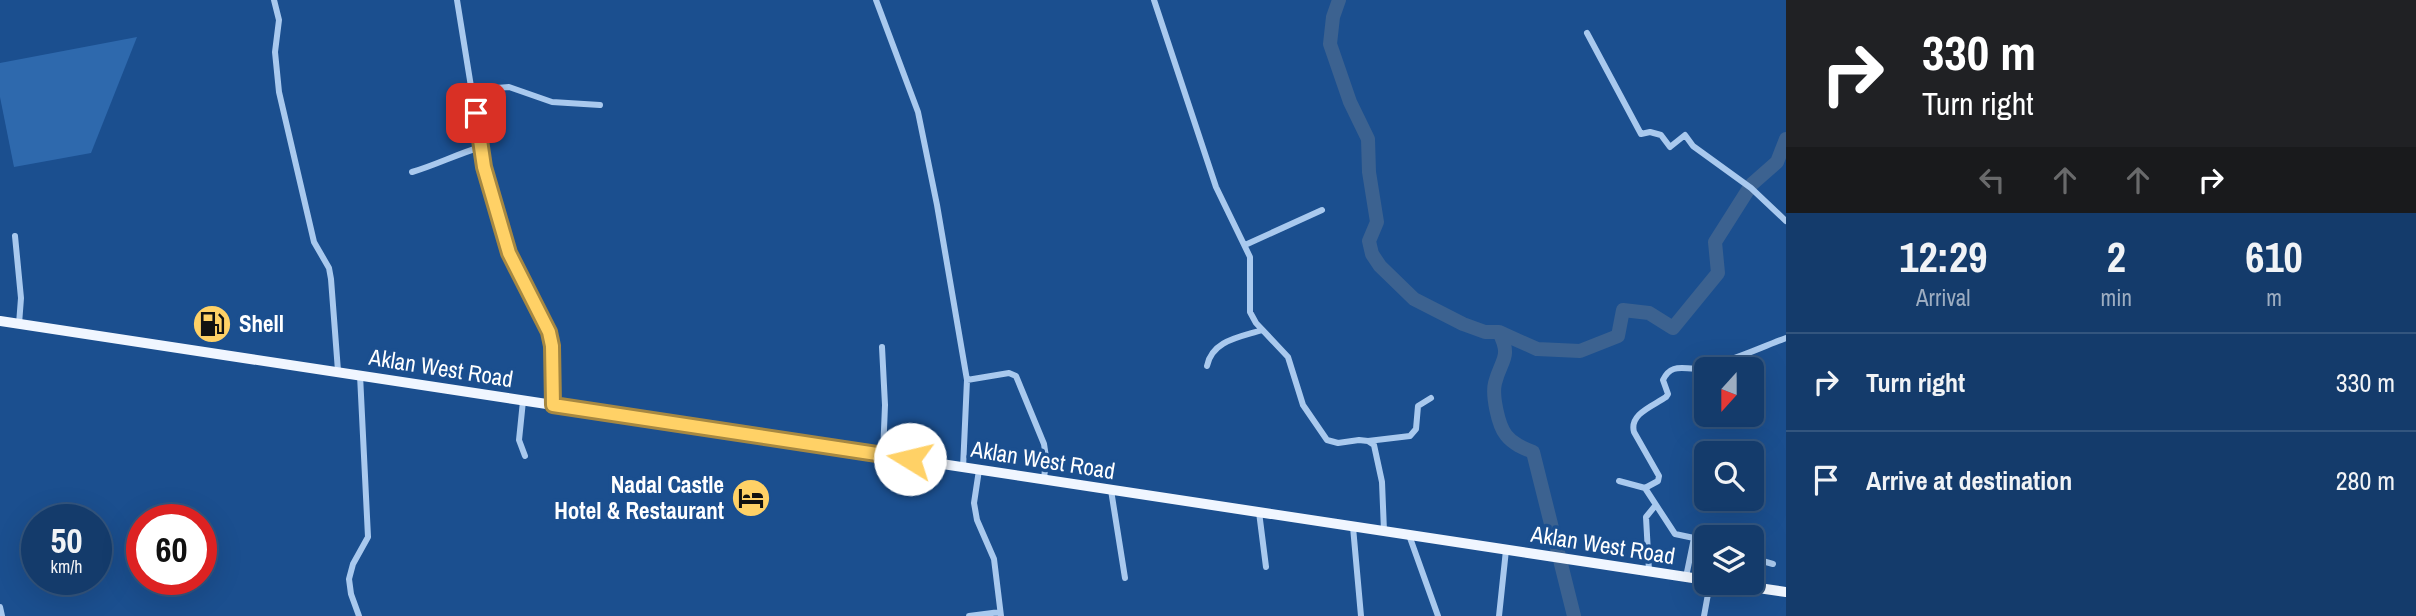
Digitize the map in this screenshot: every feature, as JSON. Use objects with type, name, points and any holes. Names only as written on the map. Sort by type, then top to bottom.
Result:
[{"type":"main road","name":"Aklan West Road","points":[[0,321],[1694,578]]},
{"type":"main road","points":[[1764,589],[1786,592]]},
{"type":"street","points":[[274,0],[279,20],[275,52],[279,92],[314,242],[329,268],[338,371]]},
{"type":"street","points":[[457,0],[484,167],[509,253],[549,332],[552,346],[553,405]]},
{"type":"street","points":[[876,0],[918,112],[939,217],[967,380],[962,468]]},
{"type":"street","points":[[1154,0],[1216,187],[1250,257],[1250,312],[1262,330],[1288,357],[1303,405],[1327,440],[1338,443],[1410,436],[1416,429],[1418,406],[1431,398]]},
{"type":"street","points":[[1587,33],[1641,134],[1661,135],[1670,147],[1685,135],[1693,146],[1751,188],[1786,221]]},
{"type":"street","points":[[472,90],[509,87],[552,102],[600,105]]},
{"type":"street","points":[[412,172],[481,147]]},
{"type":"street","points":[[1245,244],[1322,210]]},
{"type":"street","points":[[15,236],[21,299],[19,324]]},
{"type":"street","points":[[1207,366],[1209,355],[1222,344],[1262,330]]},
{"type":"street","points":[[1619,481],[1645,488],[1658,481],[1660,476],[1632,425],[1634,418],[1668,394],[1663,380],[1666,374],[1676,367],[1708,366],[1786,338]]},
{"type":"street","points":[[881,347],[885,405],[883,455]]},
{"type":"street","points":[[967,380],[1009,373],[1016,376],[1044,444],[1044,480]]},
{"type":"street","points":[[359,616],[349,579],[353,564],[368,537],[360,375]]},
{"type":"street","points":[[523,401],[519,440],[524,456]]},
{"type":"street","points":[[1368,441],[1374,445],[1382,482],[1384,531]]},
{"type":"street","points":[[969,616],[1001,614],[994,559],[977,520],[974,503],[979,470]]},
{"type":"street","points":[[1645,488],[1675,534],[1694,538],[1686,577]]},
{"type":"street","points":[[1111,490],[1125,578]]},
{"type":"street","points":[[1649,571],[1646,517],[1655,506]]},
{"type":"street","points":[[1259,512],[1266,567]]},
{"type":"street","points":[[1353,527],[1361,616]]},
{"type":"street","points":[[1409,535],[1438,616]]},
{"type":"street","points":[[1499,616],[1506,550]]},
{"type":"street","points":[[1764,561],[1773,564]]},
{"type":"street","points":[[1704,616],[1706,595]]},
{"type":"street","points":[[0,607],[2,616]]},
{"type":"shaded area","points":[[137,37],[91,153],[14,167],[0,97],[0,63]]},
{"type":"waterway","points":[[1339,0],[1333,17],[1330,44],[1350,102],[1368,139],[1369,172],[1377,222],[1369,241],[1372,254],[1380,266],[1414,299],[1463,324],[1485,332],[1499,332],[1537,349],[1580,351],[1618,336],[1623,310],[1649,313],[1673,328],[1718,273],[1715,242],[1748,190]]},
{"type":"waterway","points":[[1752,184],[1777,162],[1786,139]]},
{"type":"waterway","points":[[1499,332],[1505,353],[1494,388],[1498,417],[1509,438],[1533,452],[1574,616]]},
{"type":"place","name":"Shell","points":[[212,324]]},
{"type":"place","name":"Nadal Castle Hotel & Restaurant","points":[[751,498]]},
{"type":"route","points":[[476,113],[484,167],[509,253],[549,332],[552,346],[553,405],[910,459]]}]
